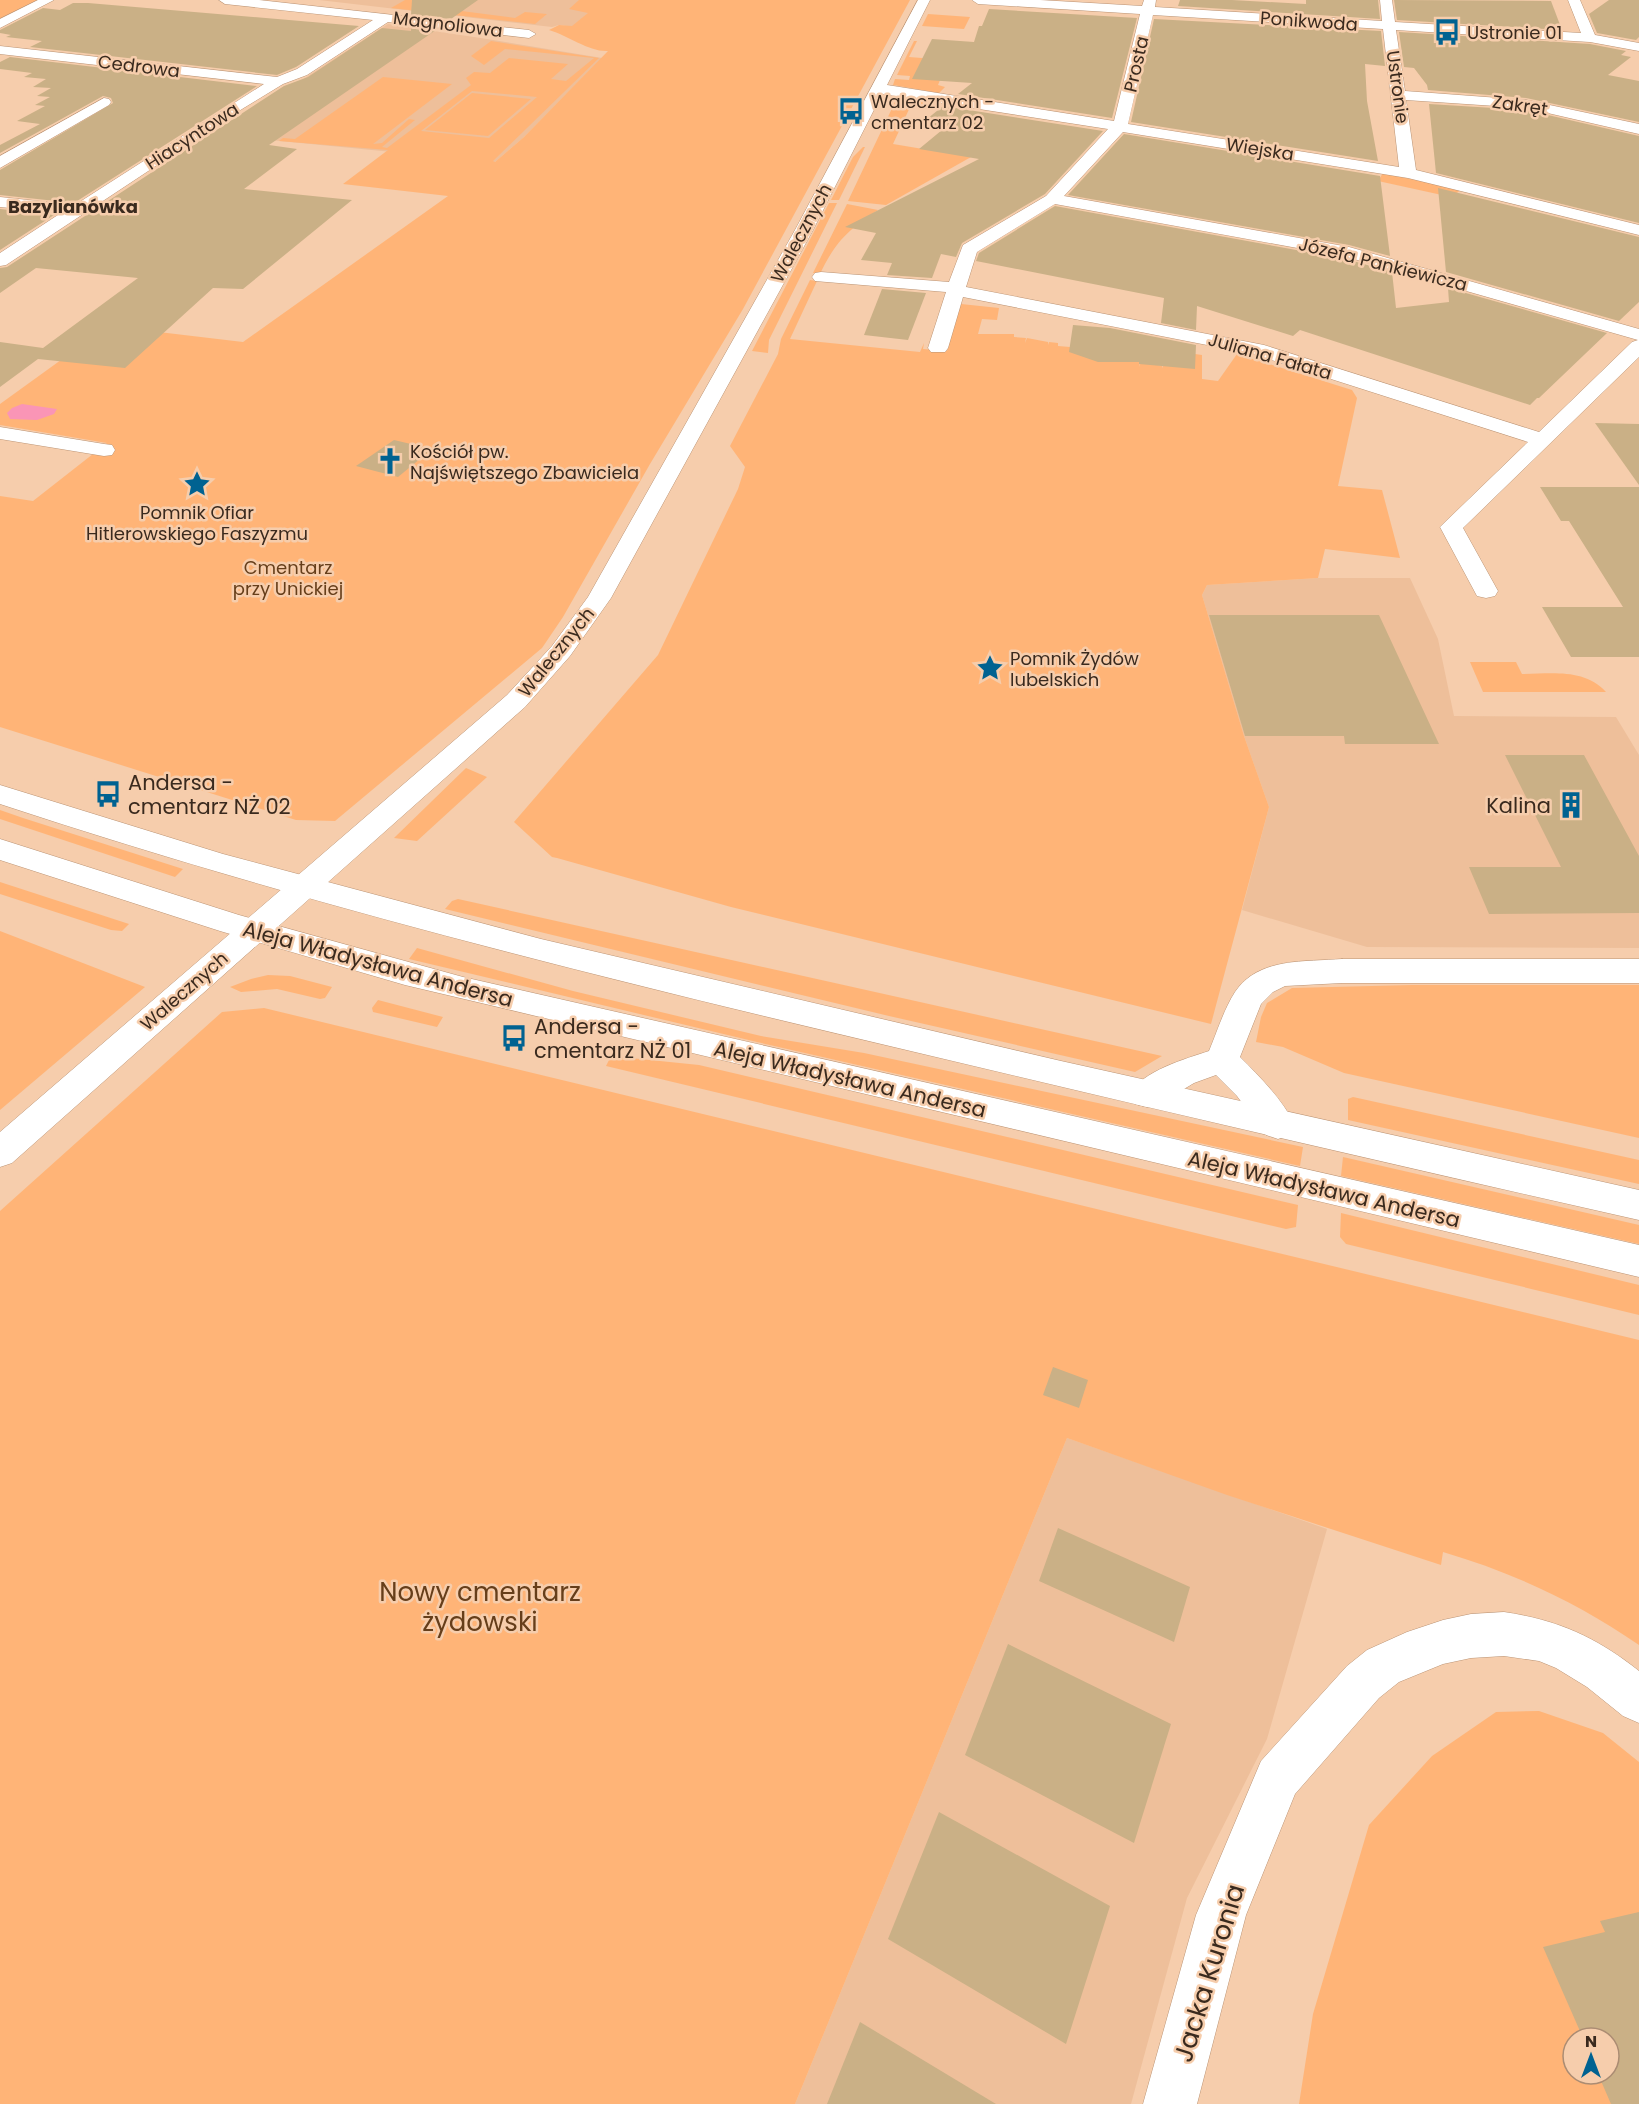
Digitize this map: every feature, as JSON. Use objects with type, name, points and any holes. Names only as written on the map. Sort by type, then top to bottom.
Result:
[{"type":"street","points":[[0,24],[48,0]]},
{"type":"street","name":"Magnoliowa","points":[[225,0],[529,34]]},
{"type":"street","name":"Ponikwoda","points":[[974,0],[1148,5],[1389,26],[1590,38],[1639,47]]},
{"type":"street","name":"Ustronie","points":[[1386,0],[1400,95],[1408,173]]},
{"type":"street","points":[[1574,0],[1590,38]]},
{"type":"street","name":"Walecznych","points":[[0,1154],[516,702],[584,622],[775,282],[876,89],[926,5]]},
{"type":"street","name":"Prosta","points":[[1119,126],[1148,5]]},
{"type":"street","name":"Hiacyntowa","points":[[0,261],[278,81],[302,72],[387,17]]},
{"type":"street","name":"Cedrowa","points":[[0,50],[278,81]]},
{"type":"street","name":"Wiejska","points":[[876,89],[1408,173],[1639,231]]},
{"type":"street","name":"Zakręt","points":[[1400,95],[1526,104],[1639,129]]},
{"type":"street","points":[[0,163],[104,102]]},
{"type":"street","points":[[938,348],[951,289],[969,249],[1052,200],[1119,126]]},
{"type":"street","name":"Józefa Pankiewicza","points":[[1052,200],[1349,252],[1639,335]]},
{"type":"street","points":[[0,202],[77,210]]},
{"type":"street","name":"Juliana Fałata","points":[[820,277],[951,289],[1257,349],[1542,440]]},
{"type":"street","points":[[1486,591],[1451,527],[1639,345]]},
{"type":"street","points":[[0,433],[104,450]]},
{"type":"street","points":[[0,794],[174,850],[303,887],[644,976],[1278,1125],[1639,1205]]},
{"type":"street","name":"Aleja Władysława Andersa","points":[[0,849],[141,897],[382,968],[593,1020],[1639,1261]]},
{"type":"street","points":[[1147,1094],[1182,1074],[1222,1060],[1248,998],[1262,984],[1280,975],[1342,971],[1639,971]]},
{"type":"street","points":[[1222,1060],[1248,1087],[1278,1125]]},
{"type":"street","name":"Jacka Kuronia","points":[[1170,2104],[1221,1915],[1278,1778],[1363,1682],[1383,1666],[1407,1654],[1443,1642],[1471,1636],[1504,1634],[1539,1639],[1570,1651],[1603,1671],[1639,1700]]},
{"type":"shaded area","points":[[319,0],[654,0],[624,33]]},
{"type":"shaded area","points":[[388,24],[602,58],[524,137],[495,162],[217,135]]},
{"type":"shaded area","points":[[22,404],[57,409],[54,414],[37,420],[10,419],[7,413]]},
{"type":"shaded area","points":[[1318,578],[1410,578],[1438,639],[1454,716],[1616,717],[1639,755],[1639,948],[1367,947],[1242,910],[1269,807],[1244,736],[1202,595],[1207,585]]},
{"type":"shaded area","points":[[1067,1438],[1327,1529],[1267,1739],[1187,1898],[1131,2104],[795,2104]]},
{"type":"green space","points":[[0,0],[39,0],[0,19]]},
{"type":"green space","points":[[405,0],[453,0],[438,8],[515,18],[525,12],[547,14],[535,24],[391,8]]},
{"type":"green space","name":"Cmentarz przy Unickiej","points":[[579,0],[910,0],[743,309],[650,464],[563,617],[542,648],[335,821],[296,820],[0,727],[0,496],[33,501],[107,443],[0,425],[0,404],[108,326],[243,342],[448,196],[343,184],[388,150],[279,141],[283,138],[295,139],[383,77],[452,84],[373,144],[382,143],[409,119],[415,120],[382,147],[387,148],[471,85],[466,78],[474,72],[490,73],[509,58],[568,64],[551,79],[566,81],[594,58],[505,49],[484,65],[471,56],[491,41],[599,58],[493,161],[495,162],[524,137],[608,51],[594,49],[549,30],[559,25],[572,26],[588,13],[569,9]],"holes":[[[472,91],[537,97],[489,138],[421,131]]]},
{"type":"green space","points":[[928,14],[970,17],[964,29],[922,26]]},
{"type":"green space","points":[[914,41],[917,41],[909,57],[948,60],[938,85],[945,87],[939,93],[893,85],[895,79],[909,80],[910,76],[897,75]]},
{"type":"green space","points":[[472,93],[531,99],[488,136],[425,130]]},
{"type":"green space","points":[[908,98],[933,101],[925,107],[911,105],[893,144],[971,157],[886,205],[848,201],[895,102]]},
{"type":"green space","points":[[865,147],[839,200],[831,200],[853,157]]},
{"type":"green space","points":[[1383,173],[1461,190],[1451,197],[1378,181]]},
{"type":"green space","points":[[829,203],[837,203],[769,340],[768,353],[752,351]]},
{"type":"green space","points":[[847,204],[878,210],[844,237],[831,253],[820,274],[813,273]]},
{"type":"green space","points":[[810,280],[817,281],[790,339],[920,352],[924,343],[923,349],[947,351],[961,304],[999,308],[997,320],[982,319],[978,334],[1014,334],[1014,337],[1026,338],[1025,343],[1027,338],[1048,342],[1048,345],[1049,342],[1058,343],[1058,346],[1070,347],[1070,352],[1139,361],[1139,367],[1140,361],[1162,366],[1162,368],[1195,354],[1202,355],[1202,379],[1218,381],[1237,354],[1352,390],[1357,398],[1338,486],[1382,490],[1400,558],[1325,549],[1318,578],[1207,585],[1202,595],[1244,736],[1269,807],[1211,1024],[731,907],[552,857],[514,822],[658,655],[738,489],[745,467],[730,446],[778,354],[781,339]]},
{"type":"green space","points":[[1470,662],[1516,662],[1522,674],[1556,673],[1577,676],[1588,679],[1606,692],[1483,692]]},
{"type":"green space","points":[[466,768],[487,777],[417,841],[394,838]]},
{"type":"green space","points":[[0,810],[183,869],[175,877],[0,819]]},
{"type":"green space","points":[[0,882],[129,924],[122,931],[111,930],[0,894]]},
{"type":"green space","points":[[458,899],[1162,1056],[1135,1072],[889,1016],[445,909],[452,901]]},
{"type":"green space","points":[[0,931],[145,987],[0,1110]]},
{"type":"green space","points":[[417,948],[573,991],[761,1036],[864,1053],[1303,1147],[1300,1166],[757,1042],[409,959]]},
{"type":"green space","points":[[268,975],[290,976],[332,987],[325,998],[320,999],[277,989],[241,992],[230,987]]},
{"type":"green space","points":[[1412,985],[1639,985],[1639,1138],[1344,1073],[1283,1047],[1256,1042],[1261,1017],[1267,1003],[1292,988]]},
{"type":"green space","points":[[378,1000],[443,1017],[437,1027],[373,1012],[372,1008]]},
{"type":"green space","name":"Nowy cmentarz żydowski","points":[[264,1008],[1639,1340],[1639,1645],[1569,1603],[1495,1569],[1443,1552],[1441,1565],[1227,1495],[1067,1438],[795,2104],[0,2104],[0,1211],[222,1012]]},
{"type":"green space","points":[[611,1056],[699,1065],[1298,1205],[1296,1227],[1286,1229],[606,1066]]},
{"type":"green space","points":[[1353,1097],[1639,1160],[1639,1184],[1348,1120],[1348,1099]]},
{"type":"green space","points":[[1343,1157],[1639,1225],[1639,1244],[1341,1176]]},
{"type":"green space","points":[[1341,1213],[1639,1285],[1639,1315],[1346,1244],[1340,1237]]},
{"type":"green space","points":[[1539,1711],[1603,1733],[1639,1762],[1639,2104],[1299,2104],[1313,2014],[1369,1825],[1432,1756],[1496,1712]]},
{"type":"building","points":[[412,0],[478,0],[451,19],[411,15]]},
{"type":"building","points":[[1180,0],[1306,4],[1306,0],[1378,0],[1380,19],[1178,6]]},
{"type":"building","points":[[1394,0],[1551,1],[1562,30],[1397,20]]},
{"type":"building","points":[[1609,0],[1639,0],[1639,37],[1636,40],[1597,33],[1589,14]]},
{"type":"building","points":[[73,3],[359,26],[296,67],[277,75],[30,47],[42,41],[6,37],[11,35],[0,33],[0,30],[43,8],[60,10]]},
{"type":"building","points":[[989,9],[1137,18],[1112,118],[958,94],[972,83],[912,79],[932,39],[974,42],[979,26],[982,26]]},
{"type":"building","points":[[1154,19],[1381,31],[1385,66],[1365,64],[1367,101],[1378,161],[1131,122]]},
{"type":"building","points":[[411,27],[436,30],[269,145],[297,149],[244,189],[352,200],[243,289],[213,288],[125,368],[38,359],[0,387],[0,342],[43,348],[138,278],[36,268],[0,293],[0,268],[7,267],[284,86],[308,77],[382,28],[411,31]]},
{"type":"building","points":[[1399,32],[1590,44],[1626,51],[1621,55],[1631,57],[1608,75],[1639,81],[1639,122],[1526,98],[1428,90],[1427,85],[1414,68],[1404,67]]},
{"type":"building","points":[[10,57],[257,86],[74,203],[0,195],[0,170],[113,103],[111,98],[103,96],[0,153],[0,145],[40,124],[17,121],[45,106],[35,105],[50,97],[37,96],[51,88],[33,87],[46,79],[24,77],[32,73],[0,69],[0,62]]},
{"type":"building","points":[[1429,104],[1526,110],[1639,136],[1639,223],[1436,173]]},
{"type":"building","points":[[943,106],[1103,131],[1045,194],[962,243],[956,257],[941,254],[932,278],[887,275],[892,263],[861,260],[876,233],[845,227],[979,159],[919,149],[942,130],[925,128],[932,119],[927,119]]},
{"type":"building","points":[[1124,134],[1380,176],[1390,256],[1349,245],[1068,195]]},
{"type":"building","points":[[1438,188],[1639,237],[1639,302],[1619,321],[1446,272]]},
{"type":"building","points":[[1055,206],[1346,259],[1392,272],[1396,308],[1449,302],[1448,288],[1607,333],[1530,405],[1300,330],[1293,336],[1197,306],[1196,330],[1161,323],[1164,298],[976,261],[979,253]]},
{"type":"building","points":[[0,209],[54,215],[0,250]]},
{"type":"building","points":[[882,289],[926,293],[908,340],[864,335]]},
{"type":"building","points":[[1073,325],[1110,328],[1196,345],[1195,369],[1139,364],[1139,362],[1098,362],[1069,352]]},
{"type":"building","points":[[1595,423],[1639,424],[1639,485]]},
{"type":"building","name":"Kościół pw. Najświętszego Zbawiciela","points":[[394,440],[432,449],[398,477],[356,466]]},
{"type":"building","points":[[1540,487],[1639,487],[1639,657],[1571,657],[1542,607],[1623,607],[1569,521],[1561,521]]},
{"type":"building","points":[[1209,615],[1379,615],[1439,744],[1345,744],[1344,736],[1245,736]]},
{"type":"building","name":"Kalina","points":[[1505,755],[1584,755],[1639,856],[1639,913],[1489,914],[1469,867],[1561,867]]},
{"type":"building","points":[[1053,1367],[1088,1380],[1079,1408],[1043,1395]]},
{"type":"building","points":[[1058,1528],[1190,1587],[1174,1642],[1039,1581]]},
{"type":"building","points":[[1008,1644],[1171,1724],[1134,1843],[965,1755]]},
{"type":"building","points":[[939,1812],[1110,1906],[1066,2044],[888,1939]]},
{"type":"building","points":[[1639,1912],[1639,2104],[1611,2104],[1603,2086],[1621,2086],[1621,2026],[1578,2026],[1543,1947],[1605,1932],[1600,1921]]},
{"type":"building","points":[[860,2022],[996,2104],[827,2104]]},
{"type":"place","name":"Ustronie 01","points":[[1447,32]]},
{"type":"place","name":"Walecznych - cmentarz 02","points":[[851,111]]},
{"type":"place","name":"Kościół pw. Najświętszego Zbawiciela","points":[[390,461]]},
{"type":"place","name":"Pomnik Ofiar Hitlerowskiego Faszyzmu","points":[[197,484]]},
{"type":"place","name":"Pomnik Żydów lubelskich","points":[[990,668]]},
{"type":"place","name":"Andersa - cmentarz NŻ 02","points":[[108,794]]},
{"type":"place","name":"Kalina","points":[[1571,805]]},
{"type":"place","name":"Andersa - cmentarz NŻ 01","points":[[514,1038]]},
{"type":"district","name":"Bazylianówka","points":[[73,206]]}]
